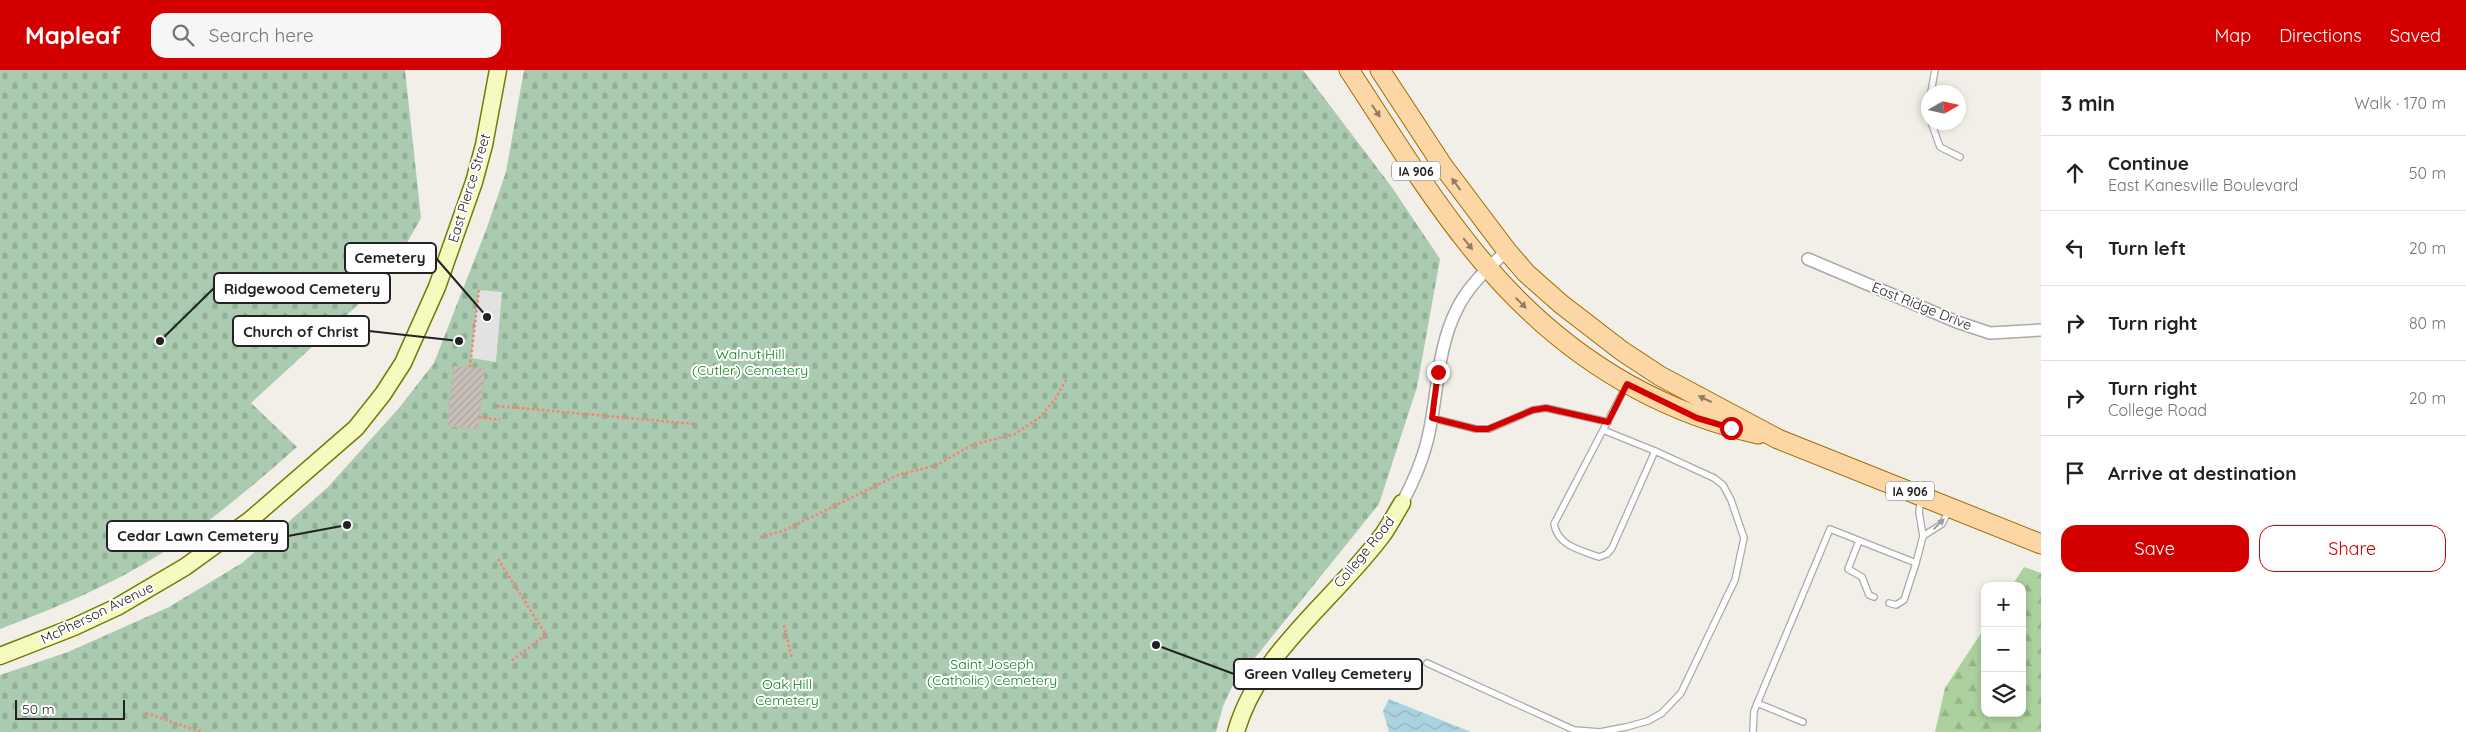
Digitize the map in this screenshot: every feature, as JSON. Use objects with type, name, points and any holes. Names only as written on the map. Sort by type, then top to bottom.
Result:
[{"type":"main road","name":"East Pierce Street","points":[[372,407],[403,363],[437,287],[474,182],[484,145],[498,70]]},
{"type":"main road","name":"IA 906","points":[[1349,70],[1439,206],[1488,267],[1530,311],[1562,339],[1627,384],[1697,418],[1778,439]]},
{"type":"main road","name":"IA 906","points":[[1380,70],[1443,166],[1507,251],[1526,273],[1561,304],[1622,351],[1660,376],[1778,439],[2041,544]]},
{"type":"main road","name":"McPherson Avenue","points":[[0,656],[74,627],[117,607],[186,568],[250,520],[315,464],[356,428],[372,407]]},
{"type":"main road","name":"College Road","points":[[1236,732],[1240,717],[1260,678],[1384,533],[1402,503]]},
{"type":"street","name":"College Road","points":[[1402,503],[1420,464],[1432,418],[1442,348],[1449,326],[1457,307],[1488,267],[1507,251]]},
{"type":"street","name":"East Ridge Drive","points":[[1808,259],[1956,322],[1990,333],[2041,330]]},
{"type":"lane","points":[[1932,85],[1935,70]]},
{"type":"lane","points":[[1935,130],[1940,147],[1960,157]]},
{"type":"lane","points":[[1627,384],[1554,524],[1559,538],[1566,544],[1599,557],[1607,554],[1612,548],[1654,451]]},
{"type":"lane","points":[[1432,418],[1476,429],[1488,429],[1533,410],[1546,408],[1608,422]]},
{"type":"lane","points":[[1427,663],[1574,730],[1600,732],[1648,721],[1662,713],[1681,692],[1730,589],[1744,538],[1724,485],[1714,478],[1603,430]]},
{"type":"lane","points":[[1889,603],[1896,605],[1904,600],[1916,563],[1922,536],[1918,512],[1921,496]]},
{"type":"lane","points":[[1922,536],[1942,524],[1950,508]]},
{"type":"lane","points":[[1753,732],[1754,711],[1757,703],[1830,529],[1916,563]]},
{"type":"lane","points":[[1860,541],[1848,569],[1862,577],[1869,595],[1874,597]]},
{"type":"lane","points":[[1757,703],[1803,722]]},
{"type":"path","points":[[470,367],[479,290]]},
{"type":"path","points":[[760,537],[783,531],[898,475],[937,465],[972,445],[1015,434],[1040,418],[1056,398],[1067,378]]},
{"type":"path","points":[[498,406],[694,424]]},
{"type":"path","points":[[479,417],[500,420]]},
{"type":"path","points":[[498,559],[546,635],[510,661]]},
{"type":"path","points":[[784,625],[792,659]]},
{"type":"path","points":[[146,713],[201,732]]},
{"type":"green space","points":[[0,70],[405,70],[421,218],[387,278],[251,403],[297,447],[215,516],[143,565],[103,586],[0,629]]},
{"type":"green space","name":"Walnut Hill (Cutler) Cemetery","points":[[524,70],[1303,70],[1391,186],[1440,259],[1417,387],[1379,504],[1233,685],[1223,706],[1216,732],[0,732],[0,675],[68,652],[169,607],[242,563],[328,487],[399,408],[434,363],[486,230],[506,172]]},
{"type":"green space","points":[[2024,567],[2041,573],[2041,732],[1935,732],[1945,688],[1981,633],[1981,717],[2026,717],[2026,582],[2015,582]]},
{"type":"shaded area","points":[[479,290],[502,292],[496,362],[471,358]]},
{"type":"water","points":[[1389,699],[1471,732],[1389,732],[1383,711]]},
{"type":"building","points":[[454,366],[485,369],[478,429],[447,426]]},
{"type":"place","name":"Cemetery","points":[[487,317]]},
{"type":"place","name":"Ridgewood Cemetery","points":[[160,341]]},
{"type":"place","name":"Church of Christ","points":[[459,341]]},
{"type":"place","name":"Cedar Lawn Cemetery","points":[[347,525]]},
{"type":"place","name":"Green Valley Cemetery","points":[[1156,645]]},
{"type":"route","points":[[1438,372],[1432,418],[1476,429],[1488,429],[1533,410],[1546,408],[1608,422],[1627,384],[1697,418],[1731,428]]},
{"type":"park label","name":"Saint Joseph (Catholic) Cemetery","points":[[992,672]]},
{"type":"park label","name":"Oak Hill Cemetery","points":[[787,692]]}]
